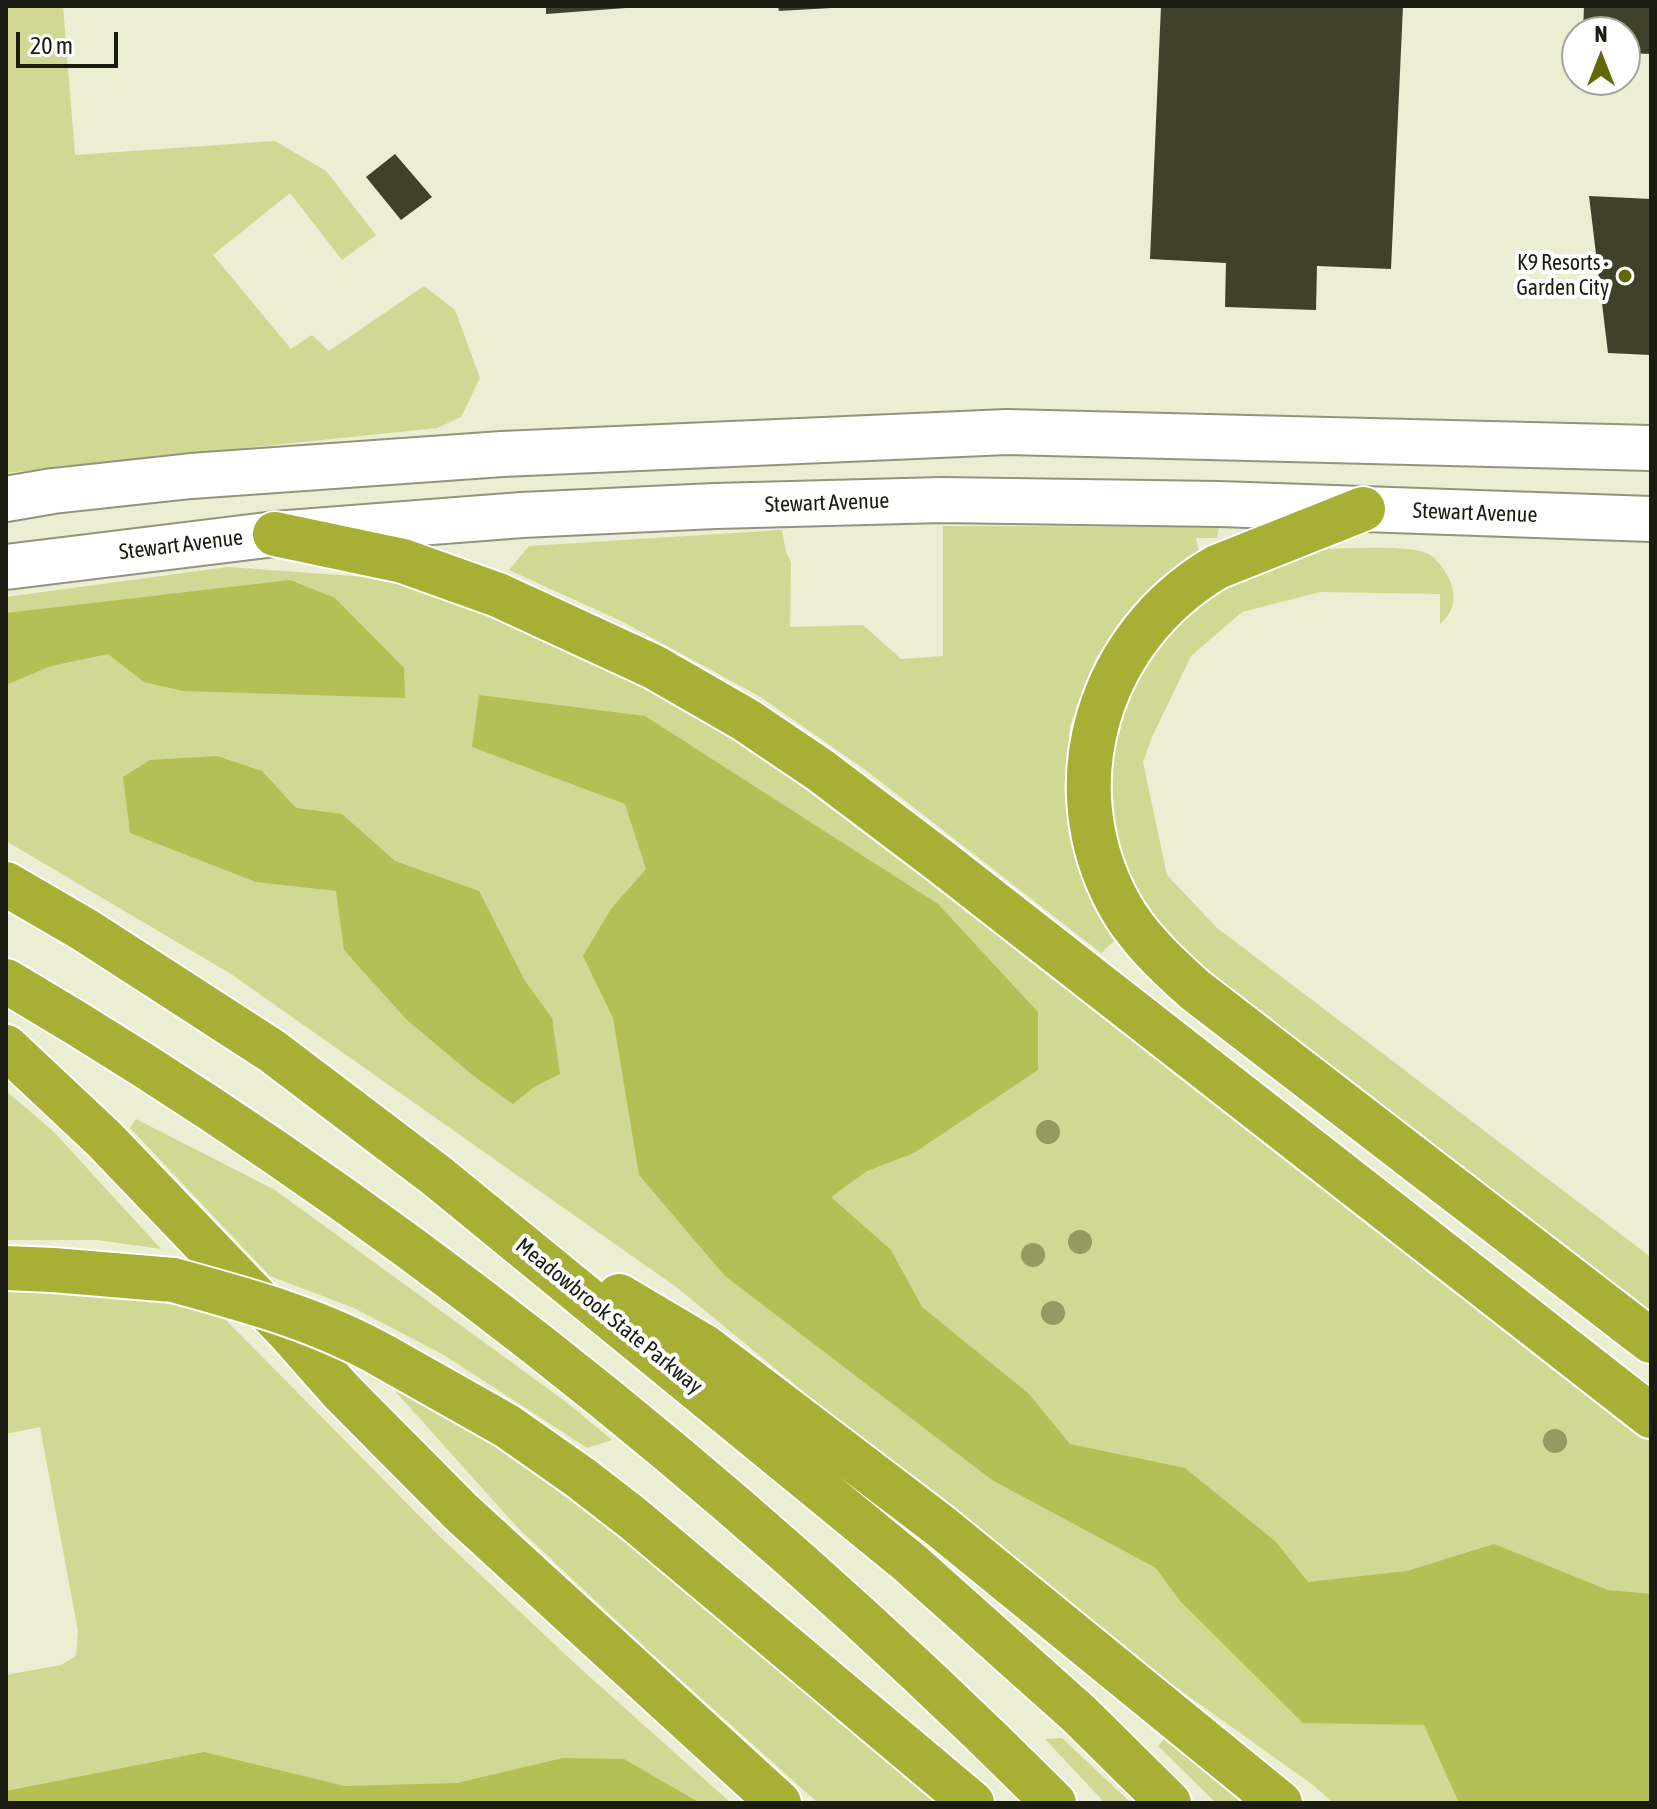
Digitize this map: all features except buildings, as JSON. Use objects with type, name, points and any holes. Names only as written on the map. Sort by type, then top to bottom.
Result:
[{"type":"highway","points":[[1363,509],[1201,576],[1163,610],[1126,653],[1104,696],[1093,733],[1088,801],[1100,863],[1120,906],[1163,961],[1195,990],[1651,1341]]},
{"type":"highway","points":[[275,534],[403,561],[498,595],[654,667],[746,720],[820,770],[943,863],[1651,1416]]},
{"type":"highway","name":"Meadowbrook State Parkway","points":[[6,884],[85,930],[272,1051],[493,1221],[910,1563],[1079,1714],[1169,1803]]},
{"type":"highway","points":[[6,981],[220,1116],[333,1194],[507,1322],[681,1462],[798,1562],[979,1728],[1054,1803]]},
{"type":"highway","points":[[6,1047],[104,1139],[288,1331],[341,1391],[461,1512],[779,1803]]},
{"type":"highway","points":[[493,1221],[705,1347],[939,1525],[1280,1803]]},
{"type":"highway","points":[[6,1268],[173,1280],[239,1297],[354,1339],[507,1426],[581,1478],[972,1803]]},
{"type":"main road","points":[[942,500],[1007,432]]},
{"type":"main road","points":[[6,499],[191,476],[502,454],[1007,432],[1651,448]]},
{"type":"main road","points":[[1163,435],[1219,504]]},
{"type":"main road","points":[[522,515],[565,451]]},
{"type":"main road","points":[[502,454],[522,515]]},
{"type":"main road","name":"Stewart Avenue","points":[[6,567],[275,534],[522,515],[942,500],[1219,504],[1651,519]]},
{"type":"green space","points":[[6,6],[63,6],[75,155],[275,141],[326,171],[376,235],[342,260],[290,193],[213,255],[291,349],[312,335],[329,351],[424,286],[455,310],[480,378],[461,417],[437,428],[6,473]]},
{"type":"green space","points":[[943,526],[1219,527],[1217,538],[1196,538],[1200,555],[1150,593],[1096,658],[1070,726],[1065,800],[1086,887],[1118,938],[1101,953],[867,771],[759,696],[621,621],[509,570],[529,546],[782,530],[791,562],[790,627],[863,625],[901,659],[943,656]]},
{"type":"green space","points":[[1395,548],[1430,555],[1442,566],[1450,581],[1453,605],[1440,624],[1440,594],[1320,592],[1242,612],[1191,656],[1143,762],[1167,875],[1216,927],[1651,1258],[1651,1316],[1183,955],[1137,898],[1109,829],[1110,745],[1142,662],[1198,599],[1261,562],[1325,549]]},
{"type":"green space","points":[[228,567],[394,579],[587,649],[687,701],[855,816],[1592,1386],[1651,1439],[1651,1803],[1333,1803],[1313,1785],[1065,1608],[679,1289],[231,974],[6,841],[6,597]]},
{"type":"green space","points":[[290,580],[335,598],[404,668],[405,698],[183,691],[144,682],[108,654],[51,666],[6,685],[6,613]]},
{"type":"green space","points":[[479,695],[645,716],[938,904],[1038,1012],[1038,1070],[914,1153],[867,1171],[831,1197],[891,1250],[922,1307],[1028,1393],[1070,1444],[1185,1468],[1276,1542],[1308,1582],[1407,1571],[1494,1544],[1608,1590],[1651,1594],[1651,1803],[1459,1803],[1424,1725],[1303,1723],[1180,1601],[1156,1568],[992,1480],[725,1276],[639,1175],[613,1018],[583,956],[611,909],[646,869],[625,804],[472,747]]},
{"type":"green space","points":[[217,756],[262,771],[296,808],[342,814],[395,861],[479,891],[525,981],[552,1018],[560,1074],[534,1087],[513,1104],[475,1077],[407,1020],[344,950],[336,891],[256,882],[130,833],[123,777],[150,760]]},
{"type":"green space","points":[[6,1091],[53,1131],[161,1249],[97,1240],[6,1240]]},
{"type":"green space","points":[[136,1119],[275,1190],[566,1402],[612,1440],[587,1448],[444,1355],[354,1308],[270,1276],[130,1128]]},
{"type":"green space","points":[[6,1286],[145,1296],[219,1313],[438,1535],[731,1803],[6,1803],[6,1675],[61,1665],[76,1656],[78,1631],[40,1427],[6,1434]]},
{"type":"green space","points":[[378,1372],[466,1424],[522,1464],[721,1614],[952,1803],[818,1803],[518,1528]]},
{"type":"green space","points":[[1169,1734],[1248,1803],[1216,1803],[1158,1746]]},
{"type":"green space","points":[[1062,1738],[1131,1803],[1105,1803],[1045,1739]]},
{"type":"green space","points":[[204,1752],[345,1786],[457,1783],[563,1758],[624,1759],[700,1803],[6,1803],[6,1791]]},
{"type":"place","name":"K9 Resorts - Garden City","points":[[1625,276]]}]
